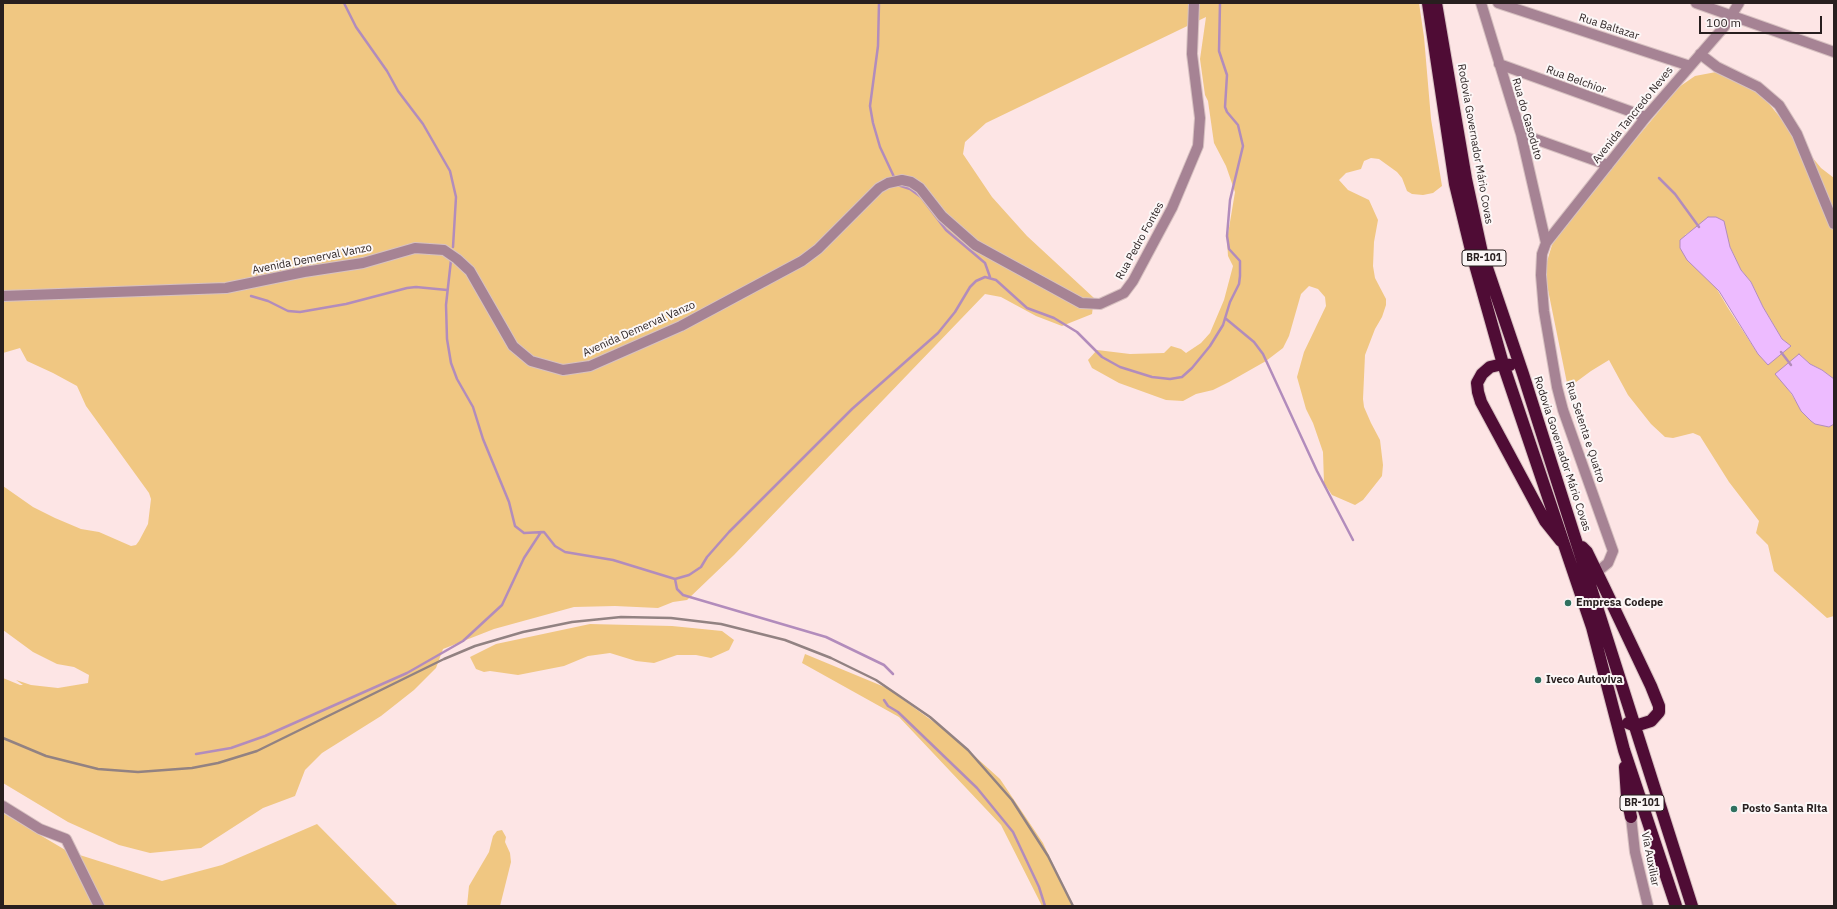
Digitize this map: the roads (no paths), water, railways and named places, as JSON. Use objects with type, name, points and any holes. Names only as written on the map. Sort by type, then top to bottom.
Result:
[{"type":"highway","name":"BR-101","points":[[1428,3],[1456,184],[1472,254],[1503,364],[1592,627],[1612,699],[1624,750],[1676,906]]},
{"type":"highway","name":"Rodovia Governador Mário Covas","points":[[1436,3],[1466,179],[1482,253],[1523,374],[1692,906]]},
{"type":"highway","points":[[1523,374],[1511,366],[1503,364],[1490,367],[1482,374],[1477,383],[1478,392],[1481,402],[1545,521],[1564,543]]},
{"type":"highway","points":[[1576,543],[1587,552],[1651,686],[1659,712],[1655,718],[1645,724],[1635,726],[1625,720],[1612,699]]},
{"type":"highway","points":[[1624,750],[1627,797],[1631,817]]},
{"type":"highway","points":[[1631,817],[1635,808],[1643,806]]},
{"type":"street","name":"Rua Pedro Fontes","points":[[895,181],[911,182],[920,188],[942,216],[975,244],[1081,303],[1100,304],[1124,292],[1133,281],[1172,208],[1198,146],[1200,118],[1192,54],[1194,3]]},
{"type":"street","name":"Rua do Gasoduto","points":[[1481,3],[1521,134],[1546,243]]},
{"type":"street","name":"Rua Baltazar","points":[[1498,3],[1690,66]]},
{"type":"street","points":[[1696,3],[1834,52]]},
{"type":"street","name":"Avenida Tancredo Neves","points":[[1546,243],[1646,117],[1732,15],[1739,3]]},
{"type":"street","points":[[1700,54],[1717,67],[1758,87],[1779,105],[1797,134],[1834,224]]},
{"type":"street","name":"Rua Belchior","points":[[1499,64],[1646,117]]},
{"type":"street","points":[[1521,134],[1608,165]]},
{"type":"street","name":"Avenida Demerval Vanzo","points":[[3,296],[226,288],[304,272],[363,263],[415,248],[444,250],[458,259],[470,271],[513,346],[531,361],[563,370],[590,366],[681,326],[802,261],[818,249],[879,188],[895,181]]},
{"type":"street","name":"Rua Setenta e Quatro","points":[[1546,243],[1541,262],[1543,296],[1562,410],[1613,551],[1608,563],[1596,572]]},
{"type":"street","points":[[3,806],[40,829],[66,839],[99,906]]},
{"type":"street","name":"Via Auxiliar","points":[[1631,817],[1635,852],[1648,906]]},
{"type":"waterway","points":[[344,3],[356,27],[387,71],[398,91],[423,124],[450,171],[456,197],[453,247]]},
{"type":"waterway","points":[[879,3],[878,46],[870,106],[880,147],[895,179]]},
{"type":"waterway","points":[[451,260],[446,305],[447,339],[451,363],[457,379],[473,407],[483,439],[509,502],[515,526],[524,533],[544,532],[555,546],[565,552],[613,560],[675,579],[689,575],[701,567],[707,557],[729,532],[852,409],[938,333],[955,312],[970,287],[976,281],[985,277],[996,280],[1027,308],[1054,318],[1077,332],[1102,357],[1120,367],[1152,377],[1170,379],[1182,377],[1192,368],[1210,346],[1223,325],[1230,302],[1239,284],[1240,276],[1240,261],[1229,249],[1227,236],[1230,200],[1243,146],[1238,125],[1227,112],[1225,107],[1227,75],[1219,51],[1220,3]]},
{"type":"waterway","points":[[1659,178],[1675,194],[1699,227]]},
{"type":"waterway","points":[[898,185],[910,189],[921,197],[946,230],[985,263],[990,277]]},
{"type":"waterway","points":[[251,296],[268,301],[288,311],[300,312],[346,304],[407,288],[416,287],[447,290]]},
{"type":"waterway","points":[[1225,318],[1254,342],[1263,354],[1317,471],[1353,540]]},
{"type":"waterway","points":[[1781,352],[1791,365]]},
{"type":"waterway","points":[[196,754],[231,748],[265,736],[407,673],[463,641],[502,605],[524,558],[541,532]]},
{"type":"waterway","points":[[675,579],[677,589],[683,595],[826,637],[884,665],[893,674]]},
{"type":"waterway","points":[[884,700],[888,706],[898,712],[977,788],[1013,832],[1039,887],[1045,906]]},
{"type":"railway","points":[[3,738],[46,756],[98,769],[138,772],[192,768],[218,763],[257,751],[444,659],[475,646],[523,632],[572,622],[621,617],[671,618],[721,624],[785,640],[831,658],[876,680],[930,717],[968,750],[1012,800],[1048,856],[1073,906]]},
{"type":"place","name":"Empresa Codepe","points":[[1568,603]]},
{"type":"place","name":"Iveco Autoviva","points":[[1538,680]]},
{"type":"place","name":"Posto Santa Rita","points":[[1734,809]]}]
